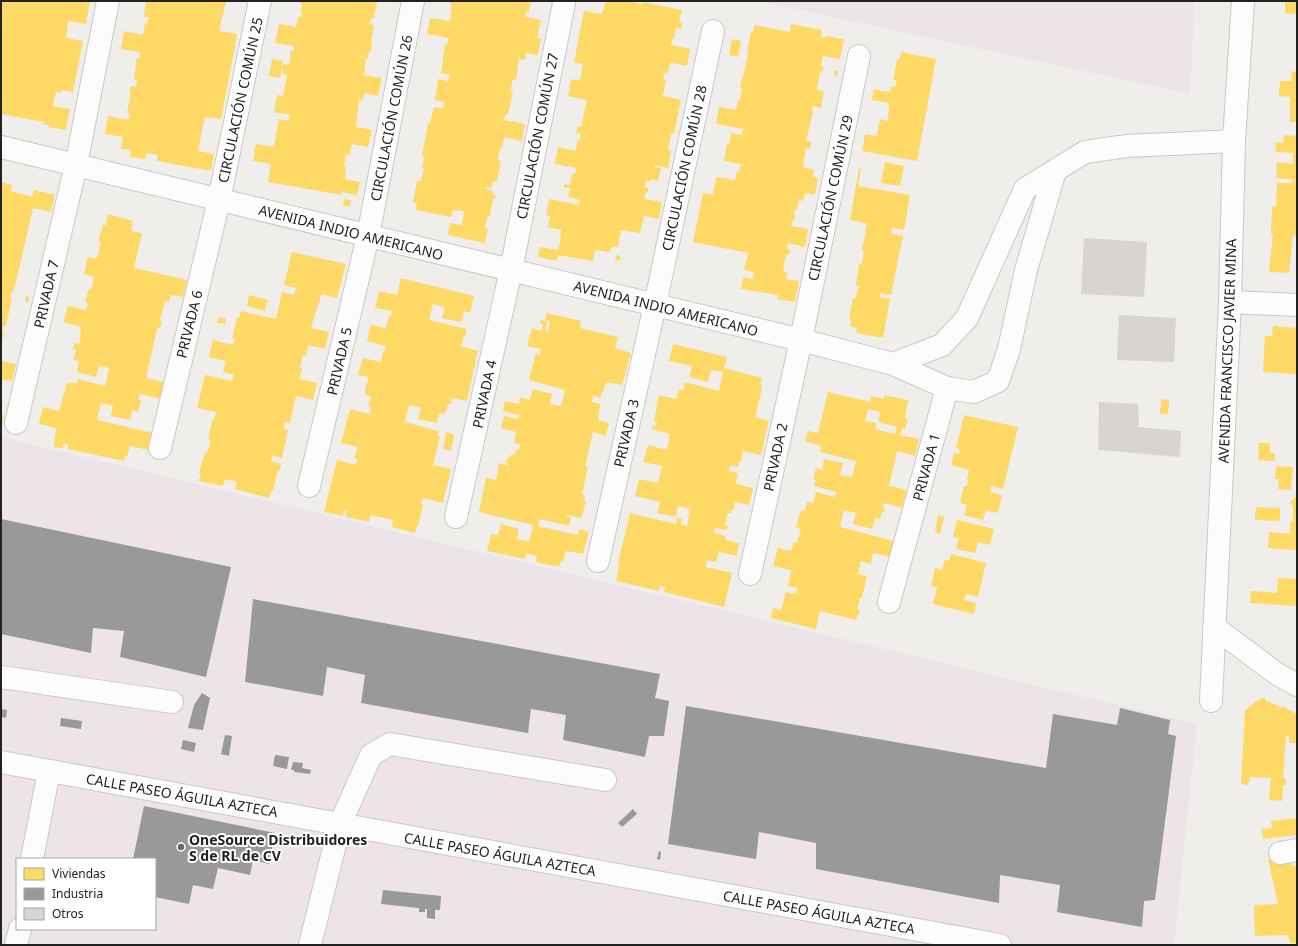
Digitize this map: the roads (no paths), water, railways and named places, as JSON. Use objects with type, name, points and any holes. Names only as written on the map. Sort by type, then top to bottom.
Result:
[{"type":"street","name":"PRIVADA 7","points":[[16,423],[76,165],[108,1]]},
{"type":"street","name":"CIRCULACIÓN COMÚN 25","points":[[219,200],[260,1]]},
{"type":"street","name":"CIRCULACIÓN COMÚN 26","points":[[368,236],[413,1]]},
{"type":"street","name":"AVENIDA FRANCISCO JAVIER MINA","points":[[1211,701],[1230,302],[1234,141],[1244,1]]},
{"type":"street","name":"CIRCULACIÓN COMÚN 27","points":[[511,270],[564,3]]},
{"type":"street","name":"CIRCULACIÓN COMÚN 28","points":[[655,305],[713,31]]},
{"type":"street","name":"CIRCULACIÓN COMÚN 29","points":[[801,340],[860,56]]},
{"type":"street","points":[[893,364],[942,344],[967,318],[1025,189],[1085,152],[1127,146],[1234,141]]},
{"type":"street","name":"AVENIDA INDIO AMERICANO","points":[[1,147],[801,340],[893,364]]},
{"type":"street","points":[[893,364],[947,388],[974,392],[998,381],[1008,349],[1026,270],[1055,171]]},
{"type":"street","name":"PRIVADA 6","points":[[160,448],[219,200]]},
{"type":"street","name":"PRIVADA 5","points":[[309,486],[368,236]]},
{"type":"street","name":"PRIVADA 4","points":[[456,517],[511,270]]},
{"type":"street","points":[[1230,302],[1297,305]]},
{"type":"street","name":"PRIVADA 3","points":[[598,561],[655,305]]},
{"type":"street","name":"PRIVADA 2","points":[[750,574],[801,340]]},
{"type":"street","name":"PRIVADA 1","points":[[888,602],[947,388]]},
{"type":"street","points":[[1214,626],[1277,674],[1297,685]]},
{"type":"street","points":[[1,677],[172,702]]},
{"type":"street","points":[[310,945],[340,824],[371,755],[390,744],[605,780]]},
{"type":"street","name":"CALLE PASEO ÁGUILA AZTECA","points":[[1,762],[1000,945]]},
{"type":"street","points":[[32,858],[49,771]]},
{"type":"street","points":[[16,945],[20,930]]},
{"type":"place","name":"OneSource Distribuidores S de RL de CV","points":[[181,847]]}]
